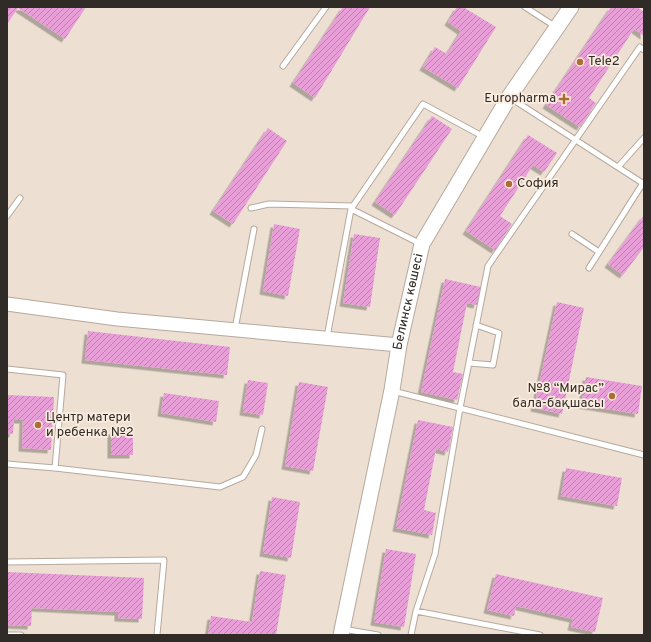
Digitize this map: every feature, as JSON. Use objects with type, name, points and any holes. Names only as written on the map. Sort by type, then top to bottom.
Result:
[{"type":"main road","name":"Белинск көшесі","points":[[342,632],[392,390],[399,345],[422,244],[509,97],[571,7]]},
{"type":"street","points":[[7,304],[117,319],[399,345]]},
{"type":"lane","points":[[283,66],[326,7]]},
{"type":"lane","points":[[525,7],[556,27]]},
{"type":"lane","points":[[411,635],[416,611],[435,554],[460,408],[488,266],[640,47],[644,50]]},
{"type":"lane","points":[[509,97],[644,184],[589,268]]},
{"type":"lane","points":[[327,338],[352,208],[423,104],[484,138]]},
{"type":"lane","points":[[618,168],[644,138]]},
{"type":"lane","points":[[7,216],[20,198]]},
{"type":"lane","points":[[251,208],[269,204],[352,208],[422,244]]},
{"type":"lane","points":[[235,330],[254,229]]},
{"type":"lane","points":[[572,234],[599,252]]},
{"type":"lane","points":[[469,363],[493,365],[499,333],[476,325]]},
{"type":"lane","points":[[7,368],[63,375],[55,468]]},
{"type":"lane","points":[[392,390],[644,454]]},
{"type":"lane","points":[[7,464],[220,487],[243,477],[256,455],[262,429]]},
{"type":"lane","points":[[7,562],[164,560],[157,635]]},
{"type":"lane","points":[[416,611],[540,635]]},
{"type":"lane","points":[[342,632],[378,635]]},
{"type":"lane","points":[[7,635],[21,635]]},
{"type":"building","points":[[7,7],[86,7],[65,39],[18,8],[7,24]]},
{"type":"building","points":[[343,7],[370,7],[315,98],[293,83]]},
{"type":"building","points":[[457,7],[463,7],[496,27],[458,88],[423,67],[435,47],[447,54],[461,31],[448,22]]},
{"type":"building","points":[[611,7],[637,7],[644,12],[644,36],[634,29],[589,98],[596,103],[580,127],[546,105]]},
{"type":"building","points":[[432,116],[452,129],[395,215],[375,202]]},
{"type":"building","points":[[268,128],[287,141],[233,224],[213,211]]},
{"type":"building","points":[[528,135],[557,153],[544,172],[533,165],[500,216],[512,224],[495,250],[466,231]]},
{"type":"building","points":[[644,215],[644,247],[623,275],[608,264]]},
{"type":"building","points":[[274,224],[300,229],[288,296],[263,291]]},
{"type":"building","points":[[354,234],[380,238],[370,307],[343,303]]},
{"type":"building","points":[[445,279],[481,287],[477,305],[467,303],[453,372],[463,374],[457,400],[421,392]]},
{"type":"building","points":[[557,302],[584,308],[562,414],[534,408]]},
{"type":"building","points":[[88,331],[230,347],[227,375],[85,360]]},
{"type":"building","name":"№8 “Мирас” бала-бақшасы","points":[[586,377],[642,386],[638,414],[581,405]]},
{"type":"building","points":[[248,380],[268,383],[263,415],[243,412]]},
{"type":"building","points":[[299,382],[328,387],[313,471],[285,466]]},
{"type":"building","points":[[164,393],[219,401],[216,422],[161,413]]},
{"type":"building","name":"Центр матери и ребенка №2","points":[[7,395],[54,397],[51,450],[22,448],[23,420],[14,420],[13,434],[7,433]]},
{"type":"building","points":[[418,420],[453,427],[448,452],[436,449],[424,510],[436,513],[432,535],[396,528]]},
{"type":"building","points":[[111,431],[133,431],[133,455],[111,455]]},
{"type":"building","points":[[566,468],[622,478],[617,506],[561,496]]},
{"type":"building","points":[[272,497],[300,502],[291,558],[263,553]]},
{"type":"building","points":[[386,549],[416,554],[404,627],[374,622]]},
{"type":"building","points":[[260,571],[286,575],[276,635],[208,635],[211,616],[252,622]]},
{"type":"building","points":[[7,572],[144,578],[142,619],[118,618],[118,612],[32,608],[31,626],[7,625]]},
{"type":"building","points":[[496,574],[603,598],[595,632],[571,627],[573,619],[516,606],[514,616],[487,610]]},
{"type":"place","name":"Tele2","points":[[580,62]]},
{"type":"place","name":"Europharma","points":[[564,99]]},
{"type":"place","name":"София","points":[[509,184]]},
{"type":"place","name":"№8 “Мирас” бала-бақшасы","points":[[612,396]]},
{"type":"place","name":"Центр матери и ребенка №2","points":[[38,425]]}]
